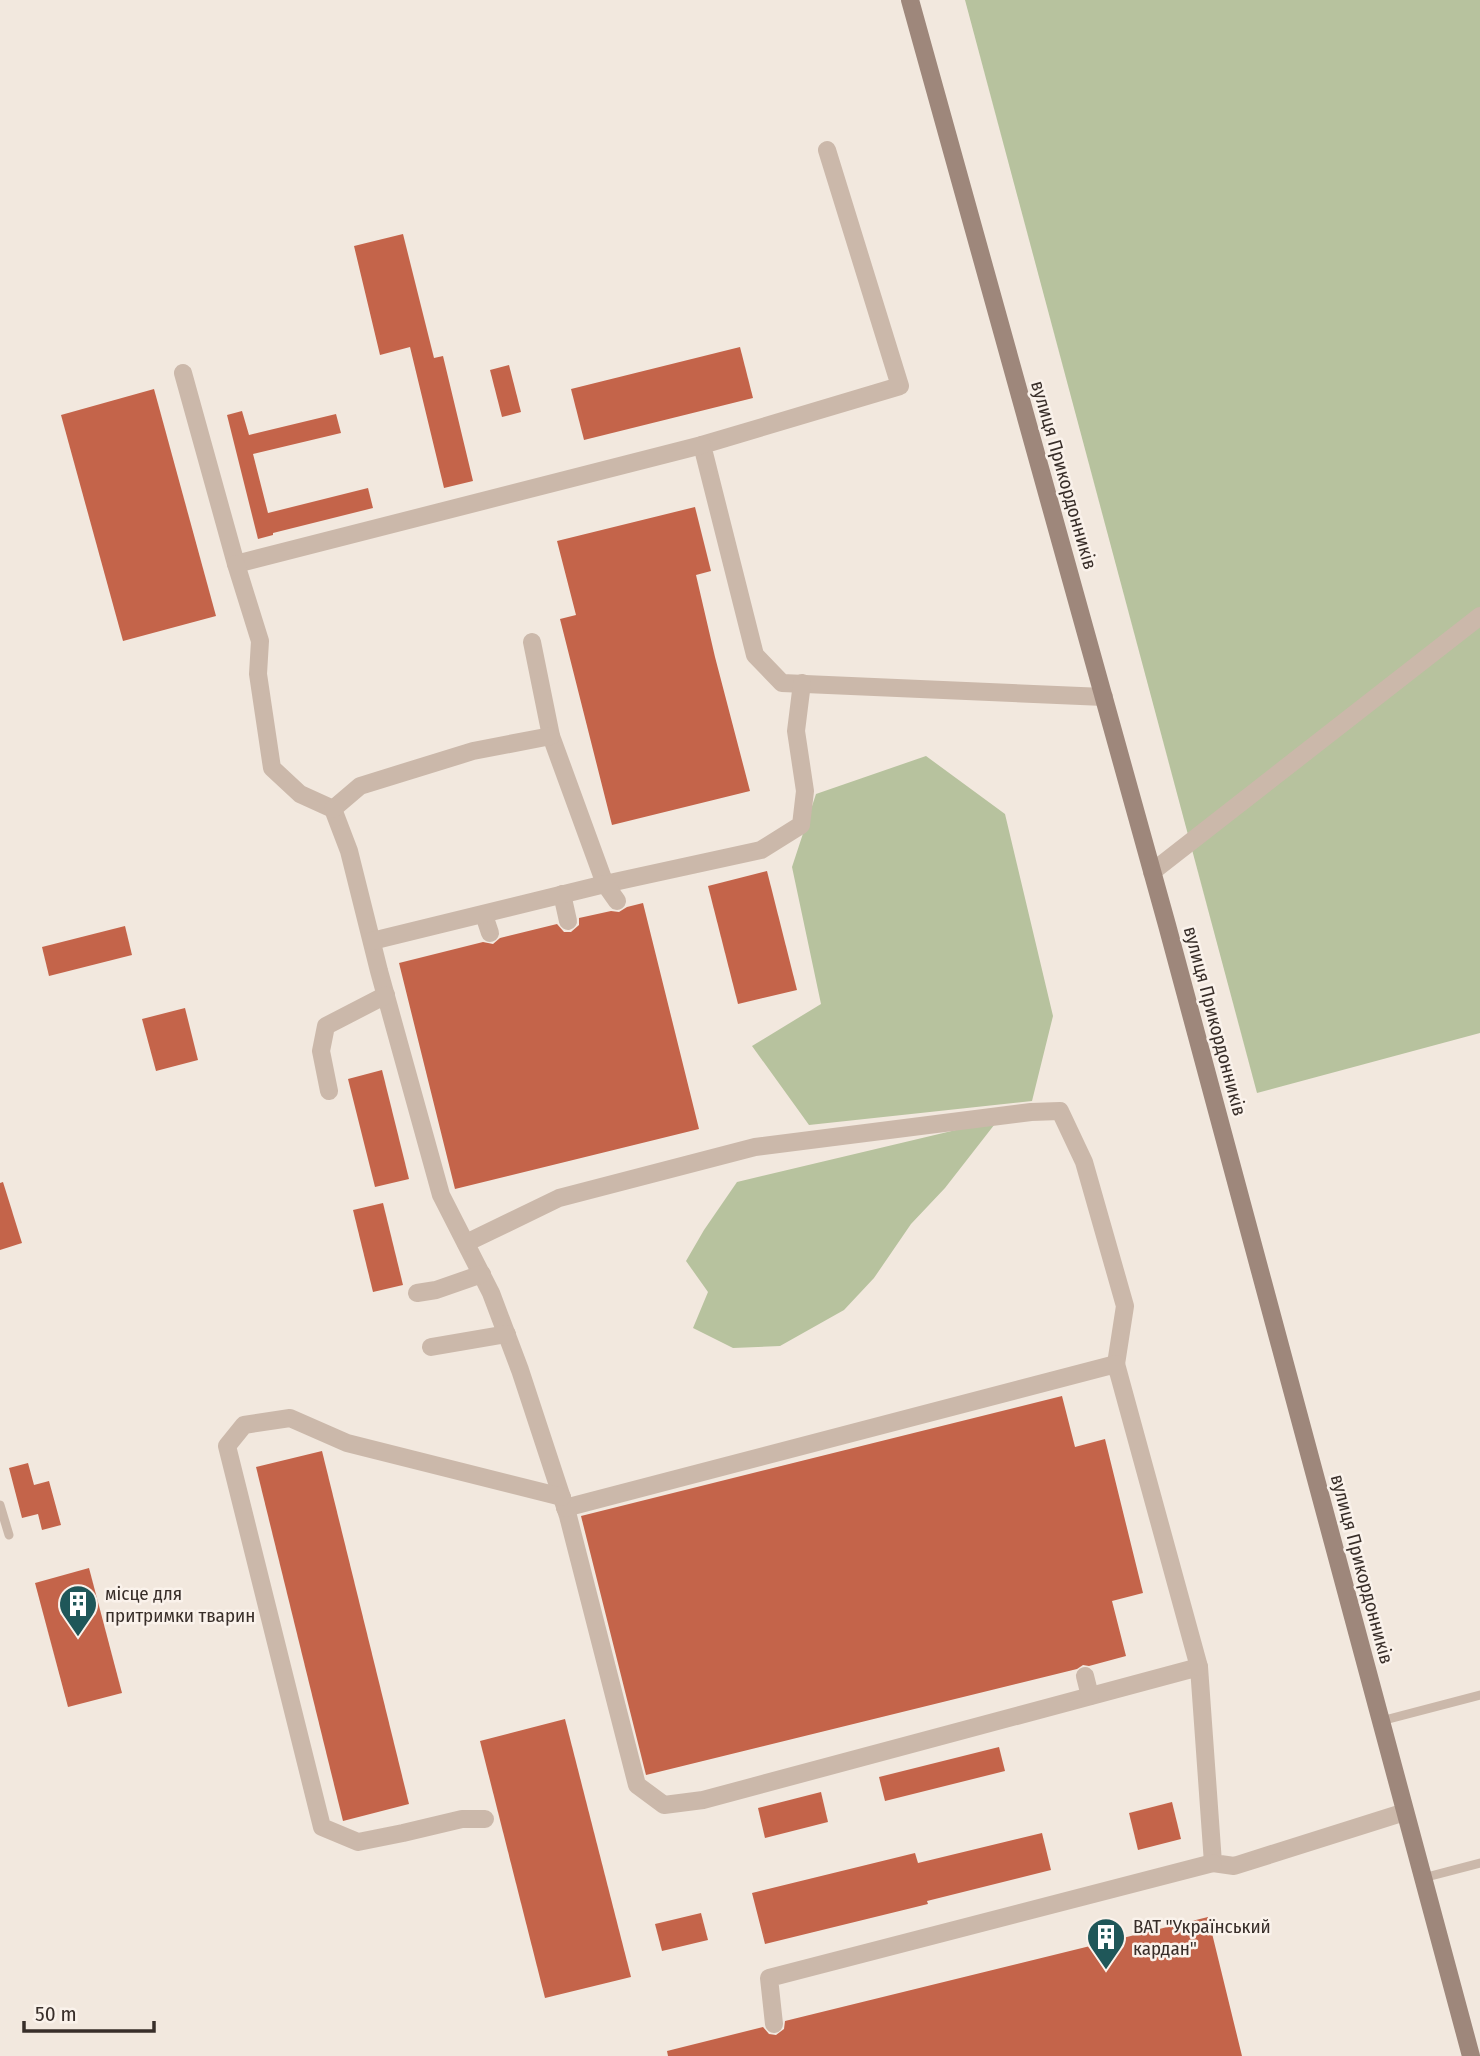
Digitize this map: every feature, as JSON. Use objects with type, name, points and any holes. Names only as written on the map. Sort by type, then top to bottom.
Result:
[{"type":"street","name":"вулиця Прикордонників","points":[[910,0],[1152,872],[1471,2056]]},
{"type":"street","points":[[236,564],[702,445],[900,386],[827,150]]},
{"type":"street","points":[[183,373],[260,641],[258,674],[272,768],[300,794],[333,809],[349,851],[441,1195],[491,1293],[564,1503],[637,1785],[664,1805],[703,1800],[1199,1667]]},
{"type":"street","points":[[702,445],[755,654],[782,683],[1104,697]]},
{"type":"street","points":[[1152,872],[1480,616]]},
{"type":"street","points":[[532,642],[551,736],[605,884],[617,901]]},
{"type":"street","points":[[372,941],[441,932],[484,915],[562,894],[761,850],[801,825],[806,791],[796,731],[802,683]]},
{"type":"street","points":[[333,809],[360,786],[473,751],[551,736]]},
{"type":"street","points":[[562,894],[568,921]]},
{"type":"street","points":[[484,915],[490,933]]},
{"type":"street","points":[[329,1091],[321,1051],[326,1026],[386,995]]},
{"type":"street","points":[[466,1243],[559,1198],[755,1147],[1031,1112],[1060,1111],[1084,1162],[1125,1306],[1116,1364],[1199,1667],[1213,1863]]},
{"type":"street","points":[[417,1293],[436,1290],[482,1274]]},
{"type":"street","points":[[431,1347],[507,1334]]},
{"type":"street","points":[[485,1819],[462,1819],[358,1842],[322,1826],[227,1446],[244,1425],[290,1418],[347,1443],[564,1503],[1116,1364]]},
{"type":"street","points":[[1084,1676],[1090,1696]]},
{"type":"street","points":[[774,2024],[769,1978],[1213,1863],[1234,1866],[1405,1812]]},
{"type":"lane","points":[[0,1505],[9,1535]]},
{"type":"lane","points":[[1381,1721],[1480,1695]]},
{"type":"lane","points":[[1423,1878],[1480,1863]]},
{"type":"green space","points":[[965,0],[1480,0],[1480,1033],[1257,1093]]},
{"type":"green space","points":[[926,756],[1005,814],[1053,1016],[1032,1101],[809,1125],[752,1046],[821,1004],[792,867],[816,794]]},
{"type":"green space","points":[[998,1120],[945,1188],[911,1224],[874,1278],[844,1310],[780,1346],[733,1348],[693,1328],[708,1292],[686,1261],[737,1182]]},
{"type":"building","points":[[403,234],[434,358],[443,356],[473,481],[444,488],[410,347],[380,355],[354,246]]},
{"type":"building","points":[[740,347],[753,398],[584,440],[571,389]]},
{"type":"building","points":[[509,365],[521,412],[502,417],[490,370]]},
{"type":"building","points":[[154,389],[216,616],[123,641],[61,415]]},
{"type":"building","points":[[242,411],[249,435],[336,414],[341,433],[253,454],[268,513],[368,488],[373,508],[258,539],[227,415]]},
{"type":"building","points":[[695,507],[711,571],[696,575],[750,791],[612,825],[560,619],[576,615],[557,541]]},
{"type":"building","points":[[767,871],[797,990],[738,1004],[708,886]]},
{"type":"building","points":[[643,903],[699,1129],[455,1189],[399,963],[483,942],[493,944],[500,938],[557,924],[564,932],[571,932],[579,925],[579,918],[611,911],[619,912]]},
{"type":"building","points":[[125,926],[132,955],[49,976],[42,947]]},
{"type":"building","points":[[185,1008],[198,1060],[156,1071],[142,1019]]},
{"type":"building","points":[[382,1070],[409,1179],[375,1187],[348,1079]]},
{"type":"building","points":[[3,1182],[22,1243],[0,1250],[0,1183]]},
{"type":"building","points":[[383,1203],[403,1285],[373,1292],[353,1210]]},
{"type":"building","points":[[1062,1396],[1075,1447],[1105,1439],[1143,1593],[1112,1601],[1126,1656],[646,1775],[581,1516]]},
{"type":"building","points":[[322,1451],[409,1804],[343,1821],[256,1467]]},
{"type":"building","points":[[28,1463],[34,1485],[49,1481],[61,1525],[42,1530],[38,1514],[22,1518],[9,1468]]},
{"type":"building","name":"місце для притримки тварин","points":[[89,1568],[122,1693],[68,1707],[35,1583]]},
{"type":"building","points":[[565,1719],[631,1977],[545,1998],[480,1741]]},
{"type":"building","points":[[999,1747],[1005,1771],[885,1801],[879,1777]]},
{"type":"building","points":[[821,1792],[828,1822],[765,1838],[758,1808]]},
{"type":"building","points":[[1172,1802],[1181,1839],[1138,1850],[1129,1813]]},
{"type":"building","points":[[1042,1833],[1051,1870],[927,1901],[928,1904],[765,1944],[752,1893],[915,1853],[918,1863]]},
{"type":"building","points":[[701,1913],[708,1940],[662,1951],[655,1924]]},
{"type":"building","name":"ВАТ \"Український кардан\"","points":[[1208,1917],[1242,2056],[668,2056],[667,2051],[763,2027],[769,2034],[776,2035],[784,2029],[785,2021]]},
{"type":"place","name":"місце для притримки тварин","points":[[78,1638]]},
{"type":"place","name":"ВАТ \"Український кардан\"","points":[[1106,1971]]}]
